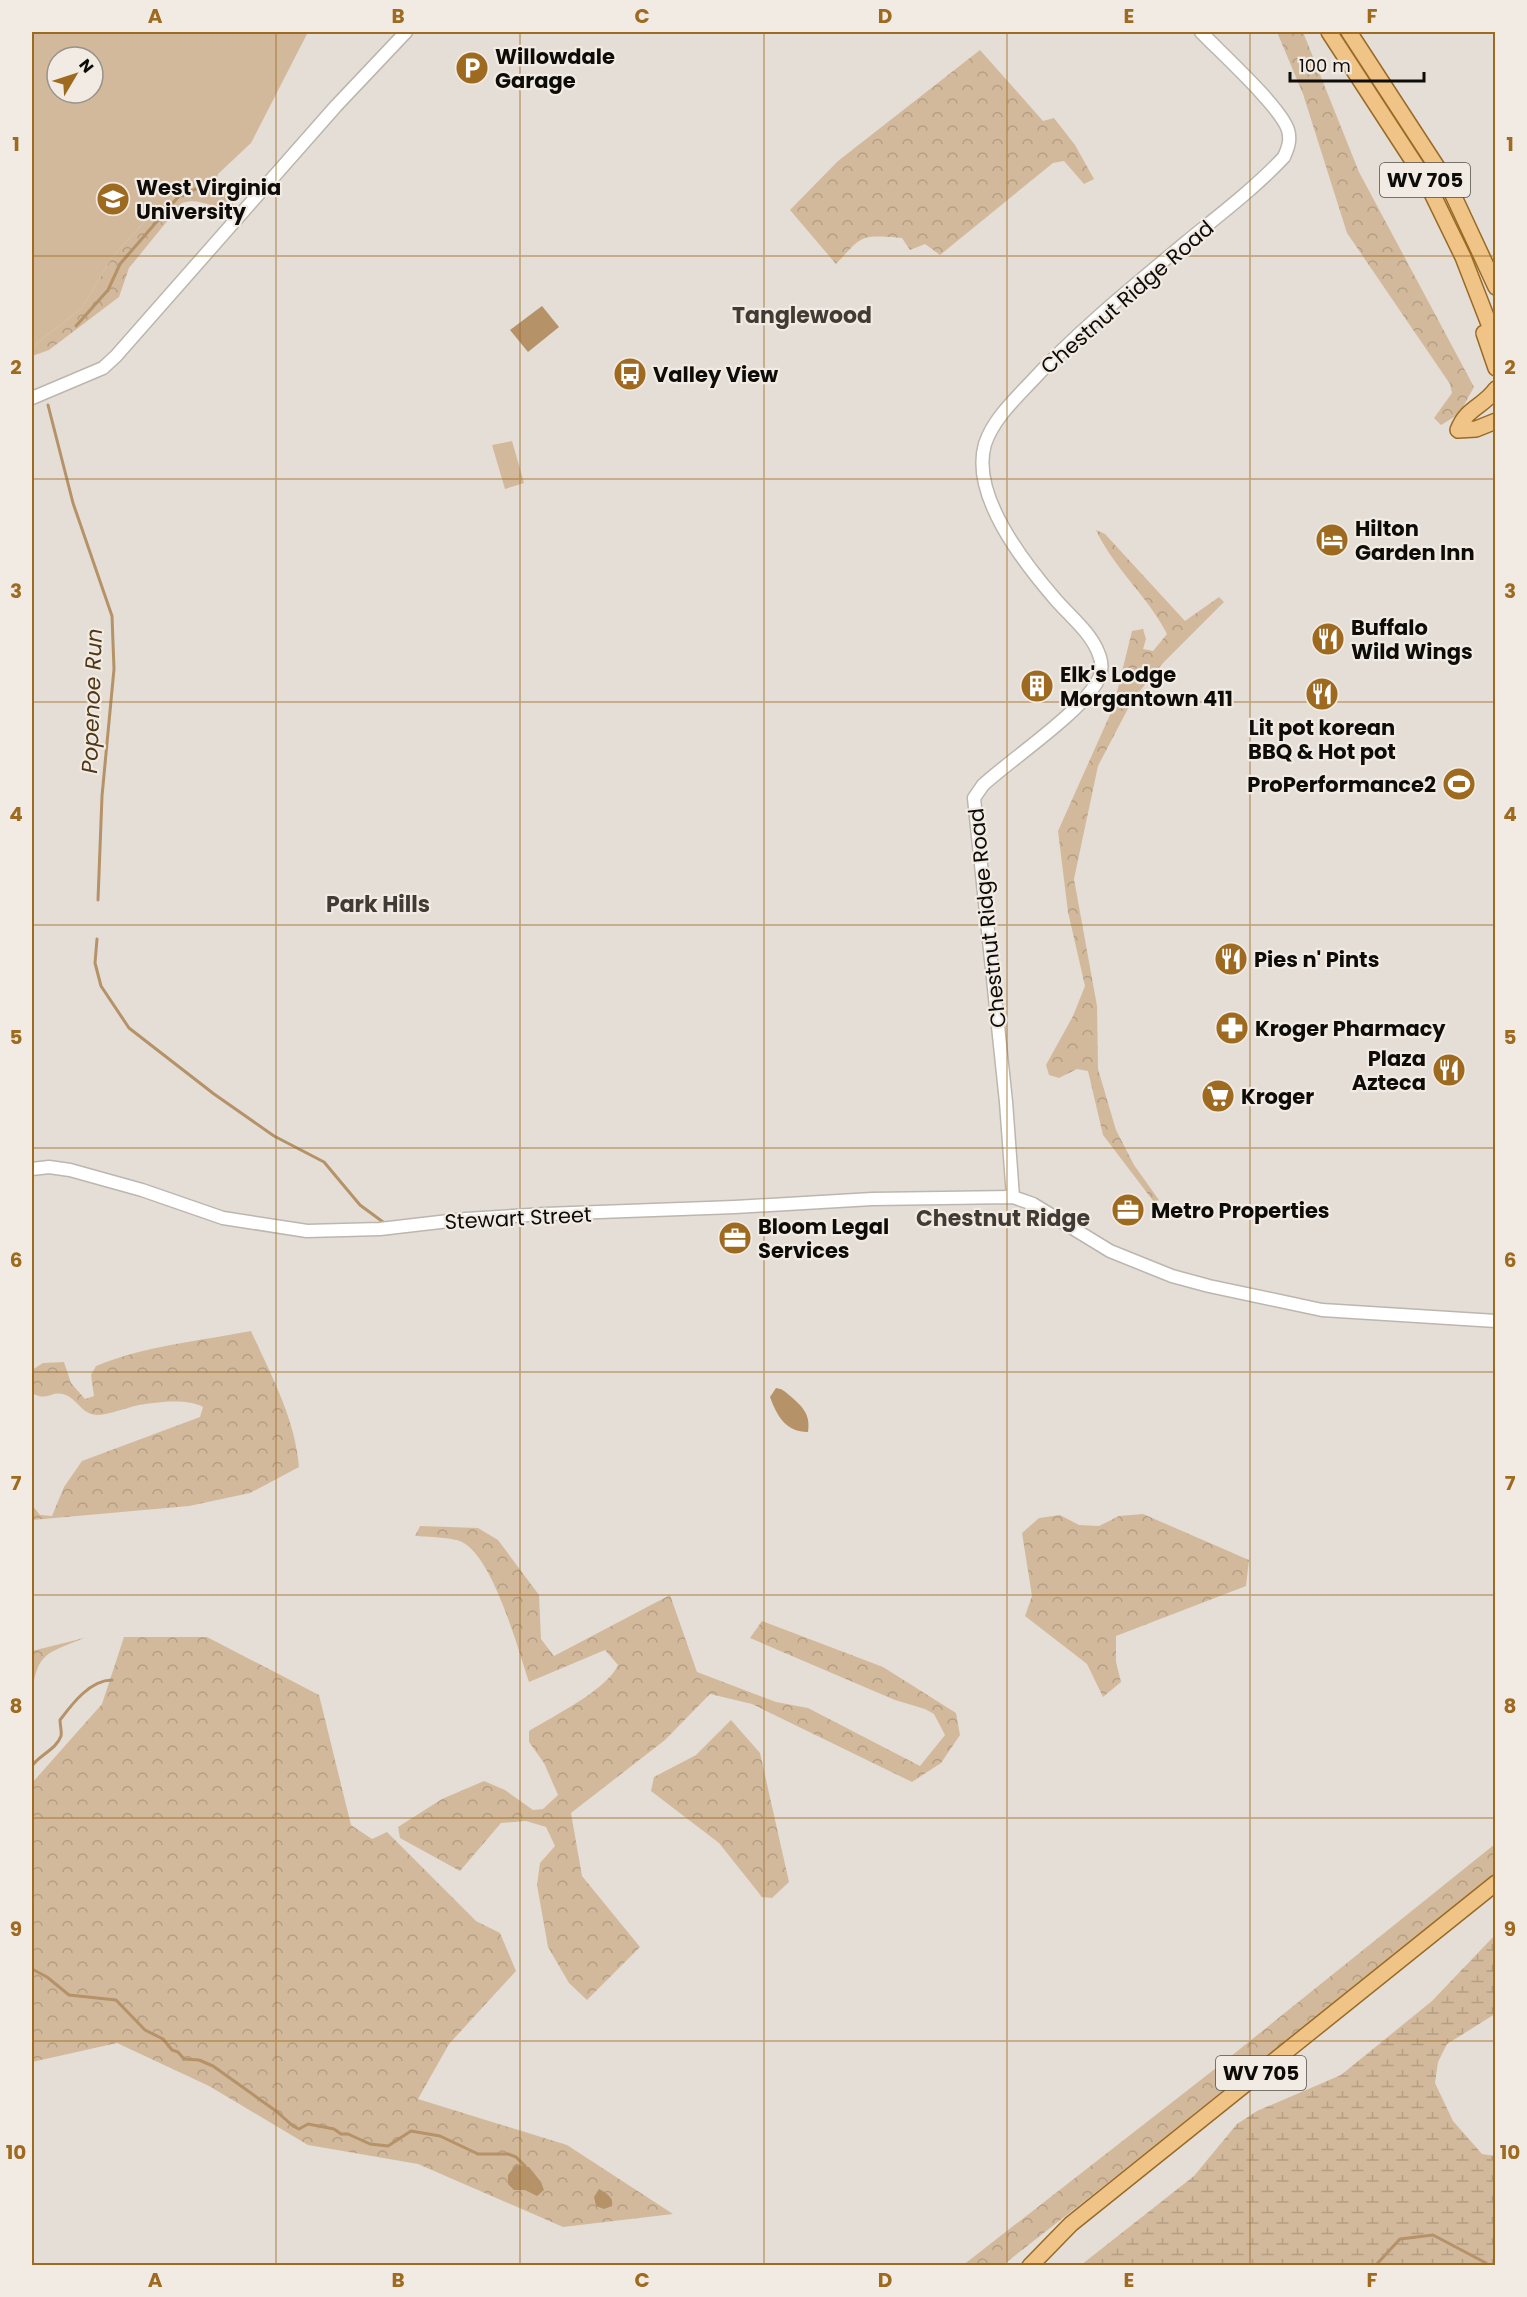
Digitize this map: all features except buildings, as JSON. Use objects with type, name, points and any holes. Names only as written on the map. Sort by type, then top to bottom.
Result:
[{"type":"main road","name":"WV 705","points":[[1329,32],[1426,181],[1464,257],[1496,342]]},
{"type":"main road","name":"WV 705","points":[[1349,32],[1448,184],[1496,287]]},
{"type":"main road","points":[[1473,280],[1476,307],[1496,368]]},
{"type":"main road","points":[[1496,389],[1463,417],[1458,430],[1476,429],[1496,421]]},
{"type":"main road","name":"WV 705","points":[[1030,2265],[1071,2224],[1496,1883]]},
{"type":"street","points":[[32,398],[104,368],[336,106],[406,32]]},
{"type":"street","name":"Chestnut Ridge Road","points":[[1013,1197],[1007,1114],[974,798],[983,785],[1091,692],[1100,677],[1102,664],[1098,651],[1088,636],[1038,578],[1007,532],[987,489],[981,460],[994,425],[1006,408],[1059,351],[1242,196],[1284,157],[1290,138],[1282,118],[1201,32]]},
{"type":"street","name":"Stewart Street","points":[[32,1169],[49,1167],[70,1170],[142,1190],[223,1218],[307,1231],[380,1229],[466,1219],[545,1214],[724,1208],[893,1198],[1013,1197]]},
{"type":"street","points":[[1013,1197],[1033,1204],[1110,1251],[1172,1276],[1209,1286],[1322,1310],[1496,1321]]},
{"type":"green space","name":"West Virginia University","points":[[32,32],[308,32],[251,143],[218,174],[216,182],[206,181],[186,186],[151,215],[112,257],[82,308],[32,347]]},
{"type":"green space","points":[[1277,32],[1303,32],[1359,172],[1474,387],[1459,414],[1441,425],[1434,418],[1452,393],[1450,384],[1347,233],[1303,94]]},
{"type":"green space","points":[[980,50],[1043,121],[1054,118],[1075,145],[1094,179],[1084,184],[1064,161],[1053,163],[940,255],[925,244],[910,250],[902,238],[870,237],[858,242],[836,264],[790,210],[838,161]]},
{"type":"green space","points":[[206,181],[216,182],[231,195],[233,205],[219,207],[195,201],[182,203],[129,268],[119,297],[49,350],[32,356],[32,347],[82,308],[112,257],[151,215],[186,186]]},
{"type":"green space","points":[[512,441],[524,483],[505,489],[492,445]]},
{"type":"green space","points":[[1096,530],[1105,534],[1185,621],[1219,597],[1224,602],[1164,662],[1133,699],[1098,766],[1074,879],[1097,1006],[1098,1069],[1116,1130],[1134,1165],[1159,1200],[1154,1202],[1103,1135],[1088,1071],[1077,1069],[1059,1078],[1049,1075],[1046,1065],[1073,1016],[1085,986],[1068,912],[1058,831],[1113,708],[1132,631],[1143,629],[1146,639],[1143,649],[1153,651],[1167,634],[1103,544]]},
{"type":"green space","points":[[251,1331],[274,1380],[293,1431],[299,1467],[250,1493],[189,1506],[32,1520],[32,1505],[40,1515],[52,1516],[64,1487],[82,1461],[200,1417],[203,1407],[189,1402],[163,1402],[98,1415],[92,1414],[63,1394],[41,1397],[32,1393],[32,1370],[43,1363],[64,1362],[71,1383],[85,1399],[94,1396],[91,1375],[96,1366],[152,1349]]},
{"type":"green space","points":[[1143,1514],[1249,1560],[1246,1586],[1116,1636],[1116,1662],[1121,1682],[1103,1697],[1087,1664],[1025,1616],[1032,1596],[1022,1533],[1039,1518],[1060,1515],[1079,1525],[1099,1526],[1119,1516]]},
{"type":"green space","points":[[420,1526],[478,1528],[498,1540],[539,1595],[541,1639],[554,1656],[670,1595],[697,1672],[776,1702],[808,1708],[920,1766],[945,1735],[934,1714],[925,1709],[895,1700],[750,1638],[762,1621],[883,1667],[956,1713],[960,1735],[941,1763],[912,1782],[752,1704],[710,1694],[665,1740],[571,1813],[582,1876],[640,1947],[587,2000],[569,1983],[548,1947],[537,1885],[540,1863],[555,1846],[546,1827],[526,1821],[501,1823],[460,1871],[400,1838],[398,1827],[442,1799],[484,1781],[505,1790],[533,1810],[543,1809],[558,1795],[544,1763],[529,1742],[529,1731],[591,1693],[603,1684],[618,1665],[605,1650],[529,1682],[503,1605],[484,1566],[473,1551],[462,1542],[445,1538],[415,1536]]},
{"type":"green space","points":[[124,1637],[207,1637],[319,1695],[351,1825],[372,1839],[387,1832],[476,1921],[500,1933],[516,1971],[449,2044],[418,2099],[567,2145],[673,2214],[563,2227],[418,2164],[308,2145],[209,2086],[117,2043],[32,2062],[32,1783],[102,1704]]},
{"type":"green space","points":[[84,1638],[46,1656],[37,1669],[32,1693],[32,1651]]},
{"type":"green space","points":[[731,1720],[760,1753],[789,1882],[772,1898],[762,1897],[719,1843],[651,1791],[654,1777],[696,1755]]},
{"type":"green space","points":[[1495,1844],[1495,1879],[1003,2265],[962,2266],[1225,2061]]},
{"type":"green space","points":[[1495,1935],[1495,2014],[1447,2044],[1438,2062],[1435,2083],[1453,2121],[1482,2154],[1495,2156],[1495,2265],[1081,2265],[1194,2176],[1237,2124],[1257,2111],[1341,2075],[1432,2001]]},
{"type":"shaded area","points":[[542,306],[559,327],[528,352],[510,330]]},
{"type":"shaded area","points":[[776,1388],[785,1391],[807,1415],[808,1432],[794,1429],[783,1422],[770,1397]]},
{"type":"shaded area","points":[[516,2165],[529,2167],[541,2182],[544,2190],[537,2196],[525,2190],[514,2190],[508,2184],[508,2175]]},
{"type":"shaded area","points":[[599,2189],[611,2198],[612,2206],[604,2209],[596,2206],[594,2197]]},
{"type":"waterway","name":"Popenoe Run","points":[[76,326],[108,290],[120,264],[179,196],[208,184]]},
{"type":"waterway","name":"Popenoe Run","points":[[48,405],[73,503],[112,616],[114,669],[102,796],[98,900]]},
{"type":"waterway","name":"Popenoe Run","points":[[97,939],[95,963],[101,986],[129,1028],[214,1094],[274,1136],[324,1162],[360,1205],[383,1222]]},
{"type":"waterway","points":[[32,1766],[59,1741],[60,1720],[76,1700],[96,1684],[112,1680]]},
{"type":"waterway","points":[[32,1969],[47,1977],[69,1995],[116,2000],[145,2030],[163,2039],[184,2059],[199,2060],[213,2066],[299,2129],[308,2124],[334,2129],[341,2134],[348,2134],[370,2144],[388,2146],[411,2131],[440,2136],[478,2154],[508,2154],[516,2157],[525,2166]]},
{"type":"waterway","points":[[1375,2266],[1400,2239],[1433,2235],[1486,2263]]},
{"type":"place","name":"Willowdale Garage","points":[[472,68]]},
{"type":"place","name":"West Virginia University","points":[[113,199]]},
{"type":"place","name":"Valley View","points":[[630,374]]},
{"type":"place","name":"Hilton Garden Inn","points":[[1332,540]]},
{"type":"place","name":"Buffalo Wild Wings","points":[[1328,639]]},
{"type":"place","name":"Elk's Lodge Morgantown 411","points":[[1037,686]]},
{"type":"place","name":"Lit pot korean BBQ & Hot pot","points":[[1322,694]]},
{"type":"place","name":"ProPerformance2","points":[[1459,784]]},
{"type":"place","name":"Pies n' Pints","points":[[1231,959]]},
{"type":"place","name":"Kroger Pharmacy","points":[[1232,1028]]},
{"type":"place","name":"Plaza Azteca","points":[[1449,1070]]},
{"type":"place","name":"Kroger","points":[[1218,1096]]},
{"type":"place","name":"Metro Properties","points":[[1128,1210]]},
{"type":"place","name":"Bloom Legal Services","points":[[735,1238]]},
{"type":"district","name":"Tanglewood","points":[[802,315]]},
{"type":"district","name":"Park Hills","points":[[378,904]]},
{"type":"district","name":"Chestnut Ridge","points":[[1003,1218]]}]
